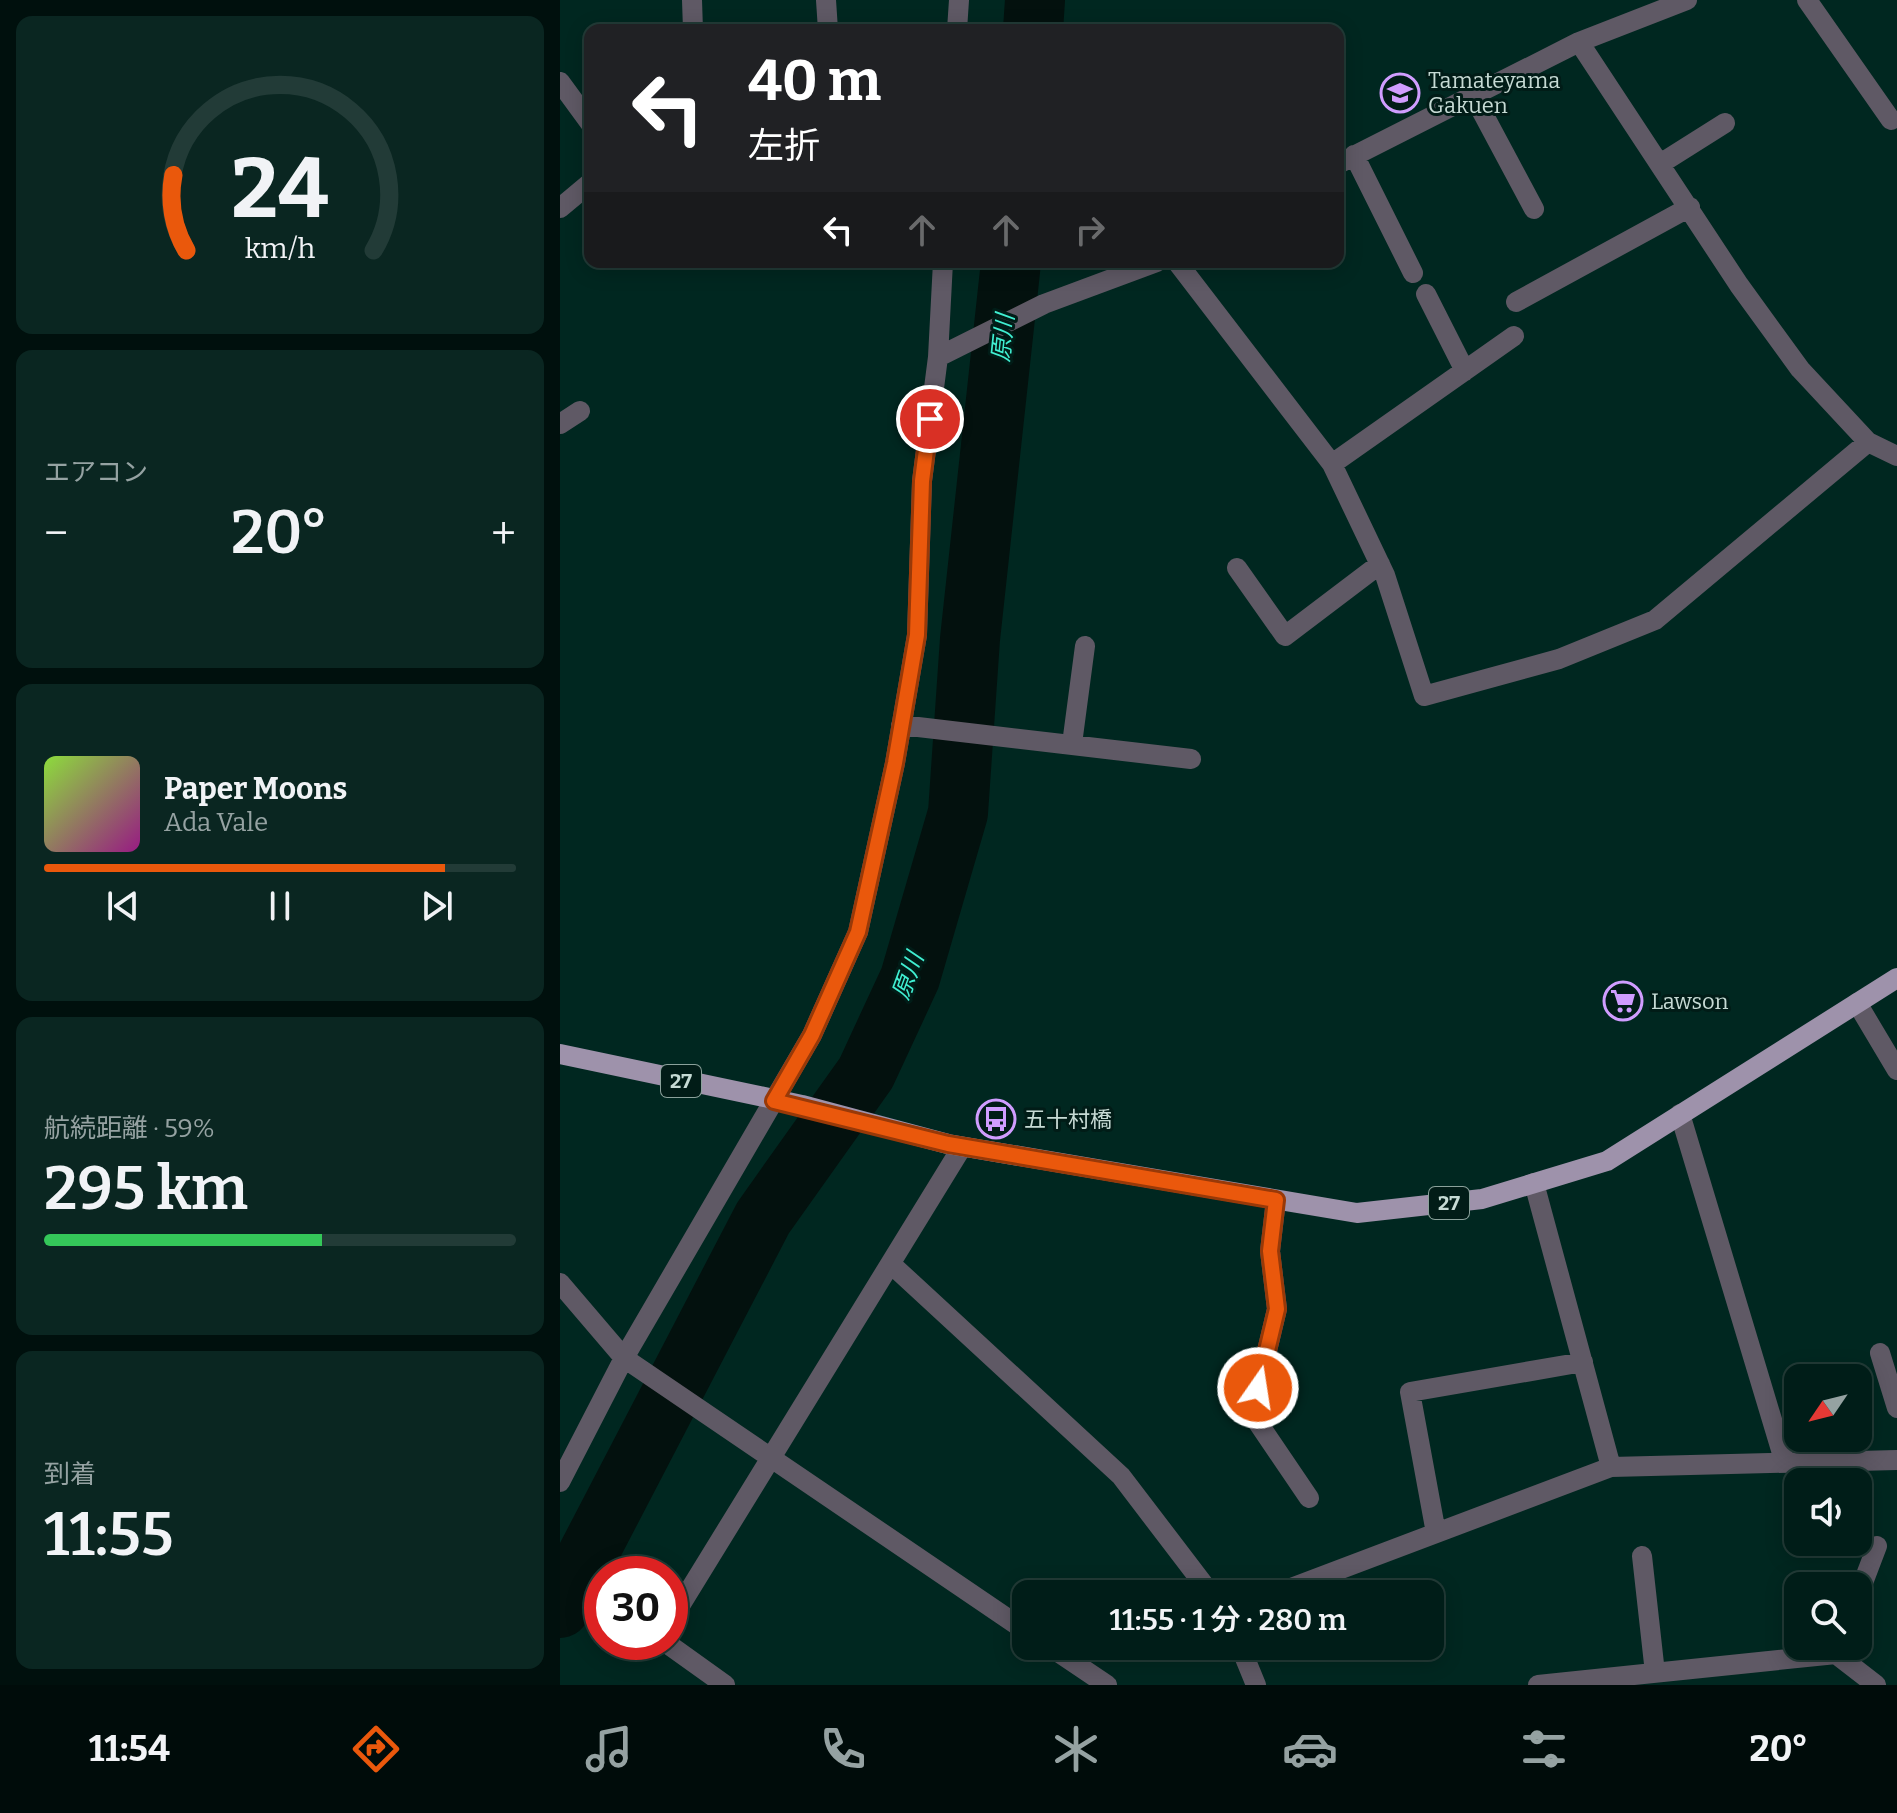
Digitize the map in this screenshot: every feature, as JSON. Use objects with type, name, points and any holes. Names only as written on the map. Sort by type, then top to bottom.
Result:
[{"type":"main road","name":"27","points":[[560,1054],[802,1105],[955,1145],[1357,1213],[1482,1199],[1607,1161],[1897,978]]},
{"type":"street","points":[[692,0],[693,24]]},
{"type":"street","points":[[826,0],[828,24]]},
{"type":"street","points":[[957,24],[959,0]]},
{"type":"street","points":[[1413,273],[1346,160],[1472,93],[1579,42],[1687,0]]},
{"type":"street","points":[[1807,0],[1891,120]]},
{"type":"street","points":[[1579,42],[1739,285],[1800,369],[1868,442],[1897,456]]},
{"type":"street","points":[[560,82],[584,115]]},
{"type":"street","points":[[1472,93],[1534,209]]},
{"type":"street","points":[[1660,164],[1725,123]]},
{"type":"street","points":[[560,208],[584,188]]},
{"type":"street","points":[[1516,302],[1690,207]]},
{"type":"street","points":[[560,1482],[624,1358],[812,1035],[858,932],[917,635],[922,481],[938,357],[943,268]]},
{"type":"street","points":[[938,357],[1044,304],[1141,268]]},
{"type":"street","points":[[1182,268],[1332,464],[1380,564],[1424,696],[1559,659],[1655,620],[1868,442]]},
{"type":"street","points":[[1426,294],[1465,371]]},
{"type":"street","points":[[1332,464],[1514,336]]},
{"type":"street","points":[[560,424],[580,411]]},
{"type":"street","points":[[1237,568],[1285,636],[1380,564]]},
{"type":"street","points":[[1072,744],[1085,646]]},
{"type":"street","points":[[901,725],[1191,759]]},
{"type":"street","points":[[1857,1003],[1897,1070]]},
{"type":"street","points":[[1680,1114],[1785,1463]]},
{"type":"street","points":[[688,1593],[891,1264],[955,1145]]},
{"type":"street","points":[[1534,1183],[1611,1467]]},
{"type":"street","points":[[1276,1200],[1270,1251],[1277,1309],[1252,1414],[1309,1498]]},
{"type":"street","points":[[891,1264],[1121,1476],[1200,1580]]},
{"type":"street","points":[[560,1283],[624,1358],[1012,1622]]},
{"type":"street","points":[[1880,1353],[1897,1408]]},
{"type":"street","points":[[1436,1533],[1410,1392],[1583,1362]]},
{"type":"street","points":[[1312,1580],[1611,1467],[1897,1460]]},
{"type":"street","points":[[1867,1572],[1877,1546]]},
{"type":"street","points":[[1642,1556],[1655,1673]]},
{"type":"street","points":[[1538,1685],[1595,1682],[1784,1657]]},
{"type":"street","points":[[688,1658],[725,1685]]},
{"type":"street","points":[[1070,1660],[1107,1685]]},
{"type":"street","points":[[1246,1660],[1256,1685]]},
{"type":"street","points":[[1848,1660],[1876,1685]]},
{"type":"waterway","name":"原川","points":[[1033,24],[1035,0]]},
{"type":"waterway","name":"原川","points":[[560,1608],[763,1218],[866,1073],[910,978],[958,813],[970,639],[1010,268]]},
{"type":"place","name":"Tamateyama Gakuen","points":[[1400,93]]},
{"type":"place","name":"Lawson","points":[[1623,1001]]},
{"type":"place","name":"五十村橋","points":[[996,1119]]},
{"type":"route","points":[[930,419],[922,481],[917,635],[895,763],[858,932],[812,1035],[774,1101],[802,1105],[948,1144],[1276,1200],[1270,1251],[1277,1309],[1258,1388]]}]
